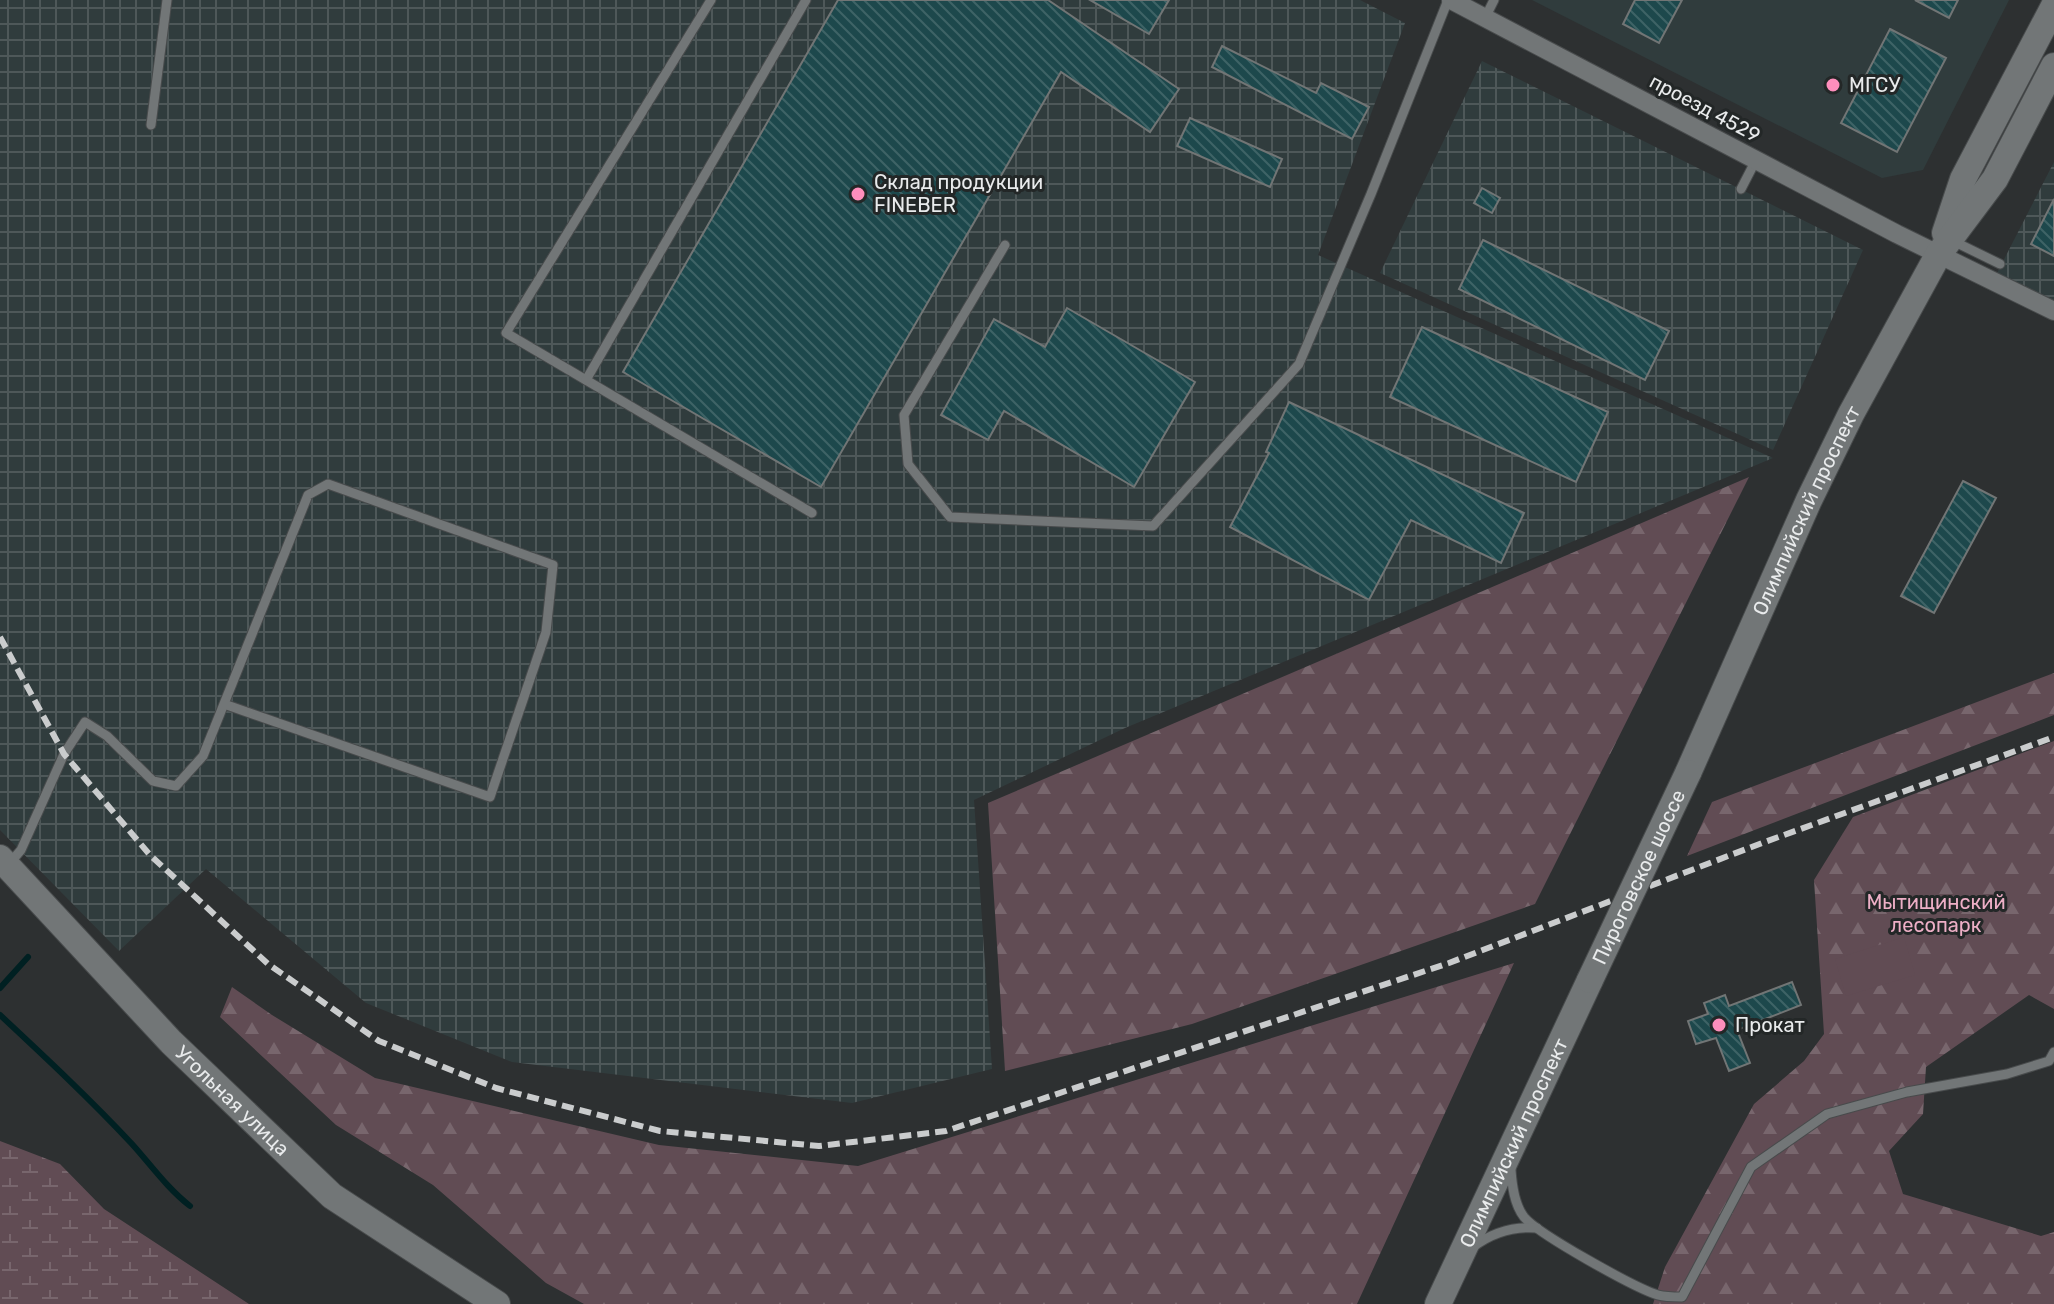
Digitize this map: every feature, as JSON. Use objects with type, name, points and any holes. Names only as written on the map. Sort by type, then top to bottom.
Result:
[{"type":"main road","name":"Олимпийский проспект","points":[[1944,247],[1963,179],[2054,6]]},
{"type":"main road","name":"Олимпийский проспект","points":[[1688,773],[1809,500],[1851,414],[1944,247],[1995,179],[2054,66]]},
{"type":"main road","name":"Пироговское шоссе","points":[[1590,980],[1688,773]]},
{"type":"main road","name":"Угольная улица","points":[[4,862],[171,1042],[332,1196],[497,1304]]},
{"type":"main road","name":"Олимпийский проспект","points":[[1438,1304],[1590,980]]},
{"type":"street","name":"проезд 4529","points":[[1450,0],[1756,160],[1944,247],[2054,311]]},
{"type":"lane","points":[[151,125],[167,0]]},
{"type":"lane","points":[[711,0],[506,333],[812,513]]},
{"type":"lane","points":[[586,380],[806,0]]},
{"type":"lane","points":[[1005,245],[904,415],[908,464],[950,517],[1153,526],[1299,364],[1450,0]]},
{"type":"lane","points":[[1485,18],[1494,0]]},
{"type":"lane","points":[[1741,189],[1756,160]]},
{"type":"lane","points":[[1944,247],[2000,264]]},
{"type":"lane","points":[[4,862],[21,850],[64,754],[85,722],[107,736],[153,781],[176,786],[203,756],[308,495],[328,484],[553,565],[546,632],[490,797],[224,704]]},
{"type":"lane","points":[[1510,1153],[1516,1201],[1523,1216],[1537,1228],[1626,1282],[1660,1296],[1682,1297],[1751,1167],[1827,1114],[1907,1092],[2007,1074],[2049,1061],[2054,1052]]},
{"type":"lane","points":[[1460,1257],[1498,1232],[1520,1226],[1537,1228]]},
{"type":"shaded area","points":[[0,0],[1360,0],[1405,23],[1318,255],[1773,458],[1125,728],[974,800],[992,1069],[852,1103],[512,1062],[366,1003],[206,869],[119,951],[0,830]]},
{"type":"shaded area","name":"МГСУ","points":[[1532,0],[2009,0],[1923,170],[1882,178]]},
{"type":"shaded area","points":[[1482,61],[1863,250],[1773,450],[1380,273]]},
{"type":"shaded area","points":[[2054,162],[2054,304],[1996,275]]},
{"type":"green space","points":[[1749,477],[1535,904],[1192,1024],[1005,1071],[988,803]]},
{"type":"green space","points":[[2054,673],[2054,715],[1687,856],[1712,802]]},
{"type":"green space","name":"Мытищинский лесопарк","points":[[2054,741],[2054,1009],[2029,995],[1926,1067],[1923,1114],[1889,1151],[1903,1194],[2041,1236],[2054,1232],[2054,1304],[1653,1304],[1665,1267],[1754,1104],[1804,1061],[1824,1034],[1814,880],[1853,817]]},
{"type":"green space","points":[[1904,937],[1915,975],[1846,996],[1835,959]]},
{"type":"green space","points":[[1514,963],[1357,1304],[584,1304],[546,1283],[433,1185],[336,1125],[220,1017],[232,987],[375,1078],[659,1145],[858,1166]]},
{"type":"green space","points":[[0,1141],[60,1164],[104,1209],[249,1304],[0,1304]]},
{"type":"building","name":"Склад продукции FINEBER","points":[[838,0],[1048,0],[1179,89],[1150,132],[1061,72],[821,487],[623,372]]},
{"type":"building","points":[[1090,0],[1169,0],[1149,34]]},
{"type":"building","points":[[1635,0],[1682,0],[1659,43],[1623,24]]},
{"type":"building","points":[[1915,0],[1958,0],[1949,18]]},
{"type":"building","points":[[1890,29],[1946,58],[1897,152],[1841,123]]},
{"type":"building","points":[[1222,46],[1316,93],[1321,83],[1369,107],[1352,139],[1212,67]]},
{"type":"building","points":[[1190,118],[1282,159],[1270,187],[1177,146]]},
{"type":"building","points":[[1482,188],[1500,198],[1492,213],[1474,203]]},
{"type":"building","points":[[2054,199],[2054,256],[2031,244]]},
{"type":"building","points":[[1483,240],[1669,331],[1645,380],[1459,289]]},
{"type":"building","points":[[1067,308],[1195,382],[1134,487],[1004,411],[988,440],[941,415],[994,319],[1045,347]]},
{"type":"building","points":[[1422,327],[1608,412],[1576,482],[1390,397]]},
{"type":"building","points":[[1289,402],[1524,513],[1501,563],[1411,520],[1369,600],[1230,527],[1269,453],[1266,452]]},
{"type":"building","points":[[1963,481],[1996,498],[1934,613],[1901,596]]},
{"type":"building","name":"Прокат","points":[[1792,982],[1801,1005],[1737,1030],[1750,1063],[1729,1071],[1716,1038],[1696,1044],[1688,1021],[1708,1014],[1704,1003],[1725,995],[1729,1006]]},
{"type":"waterway","points":[[0,988],[28,957]]},
{"type":"waterway","points":[[0,1015],[100,1111],[190,1206]]},
{"type":"railway","points":[[0,637],[64,754],[150,855],[268,964],[379,1041],[496,1088],[660,1131],[819,1146],[946,1131],[1449,963],[1762,843],[2054,737]]},
{"type":"place","name":"МГСУ","points":[[1833,85]]},
{"type":"place","name":"Склад продукции FINEBER","points":[[858,194]]},
{"type":"place","name":"Прокат","points":[[1719,1025]]}]
